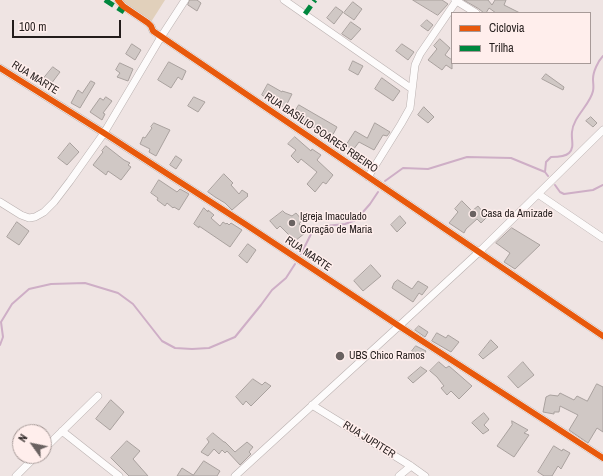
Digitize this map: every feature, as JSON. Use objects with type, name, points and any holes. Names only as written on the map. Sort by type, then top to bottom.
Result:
[{"type":"street","name":"RUA BASÍLIO SOARES RBEIRO","points":[[118,0],[120,4],[129,11],[148,22],[153,31],[161,37],[603,336]]},
{"type":"street","points":[[0,202],[21,215],[35,218],[44,212],[54,202],[70,182],[104,133],[161,37],[185,0]]},
{"type":"street","points":[[284,0],[412,88]]},
{"type":"street","points":[[368,177],[410,108],[415,65],[420,54],[456,0],[474,12]]},
{"type":"street","name":"RUA MARTE","points":[[0,68],[245,224],[603,458]]},
{"type":"street","points":[[235,476],[479,252],[603,130]]},
{"type":"street","points":[[538,194],[603,238]]},
{"type":"street","points":[[52,440],[98,396]]},
{"type":"street","name":"RUA JUPITER","points":[[312,405],[425,476]]},
{"type":"street","points":[[62,431],[119,476]]},
{"type":"street","points":[[16,476],[28,464]]},
{"type":"street","points":[[399,476],[411,466]]},
{"type":"shaded area","points":[[118,0],[165,0],[151,22]]},
{"type":"building","points":[[190,0],[197,0],[201,3],[197,11],[188,5]]},
{"type":"building","points":[[413,0],[442,0],[448,4],[438,15]]},
{"type":"building","points":[[464,0],[488,0],[492,5],[495,0],[506,0],[504,5],[518,12],[495,12],[489,8],[487,12],[483,12]]},
{"type":"building","points":[[353,2],[362,9],[354,20],[344,13]]},
{"type":"building","points":[[336,7],[343,12],[334,24],[327,18]]},
{"type":"building","points":[[427,20],[433,25],[428,31],[421,26]]},
{"type":"building","points":[[351,22],[361,29],[351,40],[342,34]]},
{"type":"building","points":[[440,39],[450,48],[445,55],[451,59],[452,69],[446,65],[442,70],[428,60],[437,49],[434,46]]},
{"type":"building","points":[[132,44],[141,50],[135,60],[126,54]]},
{"type":"building","points":[[402,44],[414,52],[408,60],[396,51]]},
{"type":"building","points":[[353,61],[363,66],[358,75],[349,70]]},
{"type":"building","points":[[169,62],[186,71],[182,80],[178,77],[171,88],[158,80]]},
{"type":"building","points":[[120,63],[133,69],[128,81],[117,77],[120,73],[116,70]]},
{"type":"building","points":[[53,67],[60,72],[51,84],[44,78]]},
{"type":"building","points":[[546,74],[564,87],[563,90],[542,79]]},
{"type":"building","points":[[382,78],[400,91],[393,101],[375,89]]},
{"type":"building","points":[[91,81],[95,83],[80,108],[71,103],[78,90],[82,93]]},
{"type":"building","points":[[268,84],[282,92],[292,94],[285,108],[262,95]]},
{"type":"building","points":[[106,97],[112,101],[103,113],[105,114],[102,120],[90,112],[100,98],[103,100]]},
{"type":"building","points":[[194,97],[205,102],[198,112],[188,106]]},
{"type":"building","points":[[299,105],[337,127],[330,140],[321,135],[322,133],[293,115]]},
{"type":"building","points":[[424,107],[434,117],[428,123],[418,115]]},
{"type":"building","points":[[591,117],[597,123],[593,127],[586,121]]},
{"type":"building","points":[[154,123],[170,130],[156,156],[149,152],[150,149],[140,144],[143,137],[145,138]]},
{"type":"building","points":[[375,123],[390,132],[387,136],[383,135],[374,150],[359,142],[353,150],[346,145],[355,131],[367,138]]},
{"type":"building","points":[[295,137],[311,151],[312,149],[321,155],[317,160],[333,175],[326,184],[323,182],[315,192],[307,184],[317,172],[301,159],[298,163],[291,156],[296,150],[288,144]]},
{"type":"building","points":[[70,143],[79,152],[67,165],[58,158]]},
{"type":"building","points":[[106,146],[130,163],[128,165],[131,167],[121,180],[108,171],[106,175],[93,165]]},
{"type":"building","points":[[176,156],[182,160],[176,169],[170,165]]},
{"type":"building","points":[[224,174],[233,183],[231,185],[239,194],[242,190],[248,194],[248,196],[232,210],[225,203],[208,192]]},
{"type":"building","points":[[159,180],[177,192],[180,189],[189,194],[179,210],[174,207],[173,208],[167,203],[165,206],[151,193]]},
{"type":"building","name":"Casa da Amizade","points":[[462,201],[472,211],[478,206],[487,217],[481,223],[477,219],[466,229],[464,233],[449,223],[458,212],[455,209]]},
{"type":"building","points":[[204,208],[214,215],[211,218],[220,226],[223,222],[229,225],[231,223],[242,230],[230,247],[194,224]]},
{"type":"building","points":[[283,211],[292,216],[296,213],[302,220],[299,224],[305,229],[303,230],[305,233],[295,241],[280,226],[277,229],[270,221]]},
{"type":"building","points":[[400,216],[406,223],[397,232],[391,225]]},
{"type":"building","points":[[17,222],[29,231],[19,245],[7,237]]},
{"type":"building","points":[[512,228],[540,245],[515,269],[504,262],[510,253],[496,243]]},
{"type":"building","points":[[248,244],[256,250],[247,263],[239,256]]},
{"type":"building","points":[[371,265],[381,276],[363,291],[354,281]]},
{"type":"building","points":[[398,280],[412,289],[418,281],[428,287],[422,295],[419,293],[413,302],[392,288],[394,283]]},
{"type":"building","points":[[419,326],[428,332],[425,337],[415,330]]},
{"type":"building","points":[[437,333],[446,338],[448,335],[459,342],[451,352],[432,341]]},
{"type":"building","points":[[491,340],[498,347],[483,359],[479,355]]},
{"type":"building","points":[[416,346],[426,351],[422,357],[412,351]]},
{"type":"building","points":[[439,362],[446,368],[449,366],[472,386],[459,399],[451,391],[447,395],[441,388],[444,386],[430,371]]},
{"type":"building","points":[[523,362],[534,375],[518,388],[508,377]]},
{"type":"building","points":[[421,367],[427,371],[413,383],[408,378]]},
{"type":"building","points":[[253,379],[262,385],[265,382],[271,386],[251,406],[246,401],[243,405],[236,397]]},
{"type":"building","points":[[597,384],[603,387],[603,432],[597,428],[588,443],[569,430],[578,415],[560,406],[559,412],[554,412],[554,414],[543,412],[546,397],[550,395],[558,396],[560,393],[574,400],[577,396],[587,401]]},
{"type":"building","points":[[111,400],[124,412],[110,430],[96,419]]},
{"type":"building","points":[[484,413],[489,419],[484,425],[489,430],[483,434],[472,423]]},
{"type":"building","points":[[512,421],[528,430],[524,433],[529,435],[514,457],[497,446],[512,425]]},
{"type":"building","points":[[213,433],[235,452],[247,442],[253,447],[249,452],[251,454],[240,465],[227,451],[225,453],[222,450],[219,454],[214,449],[208,456],[201,452],[209,442],[207,439]]},
{"type":"building","points":[[127,441],[140,451],[133,459],[148,476],[129,476],[111,458]]},
{"type":"building","points":[[554,446],[562,451],[563,449],[570,453],[561,469],[558,466],[552,476],[544,476],[538,472]]},
{"type":"building","points":[[204,461],[220,471],[217,476],[177,476],[182,468],[193,475]]},
{"type":"waterway","points":[[545,172],[546,162],[551,157],[563,156],[571,151],[575,121],[589,101],[593,90],[594,73],[603,56]]},
{"type":"waterway","points":[[385,181],[403,168],[428,169],[467,157],[511,158],[545,172],[548,176]]},
{"type":"waterway","points":[[555,185],[560,192],[564,194],[593,190],[603,185]]},
{"type":"waterway","points":[[301,254],[311,234],[325,226],[345,224],[356,220],[378,192]]},
{"type":"waterway","points":[[0,345],[3,337],[1,322],[12,304],[29,289],[51,284],[85,283],[118,293],[133,304],[162,341],[175,348],[209,348],[235,337],[272,290],[286,278],[295,264]]},
{"type":"marked path","points":[[105,0],[124,12]]},
{"type":"marked path","points":[[305,14],[315,0]]},
{"type":"cycle path","points":[[118,0],[123,6],[148,23],[153,31],[603,336]]},
{"type":"cycle path","points":[[0,68],[245,224],[603,458]]},
{"type":"place","name":"Casa da Amizade","points":[[473,214]]},
{"type":"place","name":"Igreja Imaculado Coração de Maria","points":[[292,223]]},
{"type":"place","name":"UBS Chico Ramos","points":[[340,356]]}]
